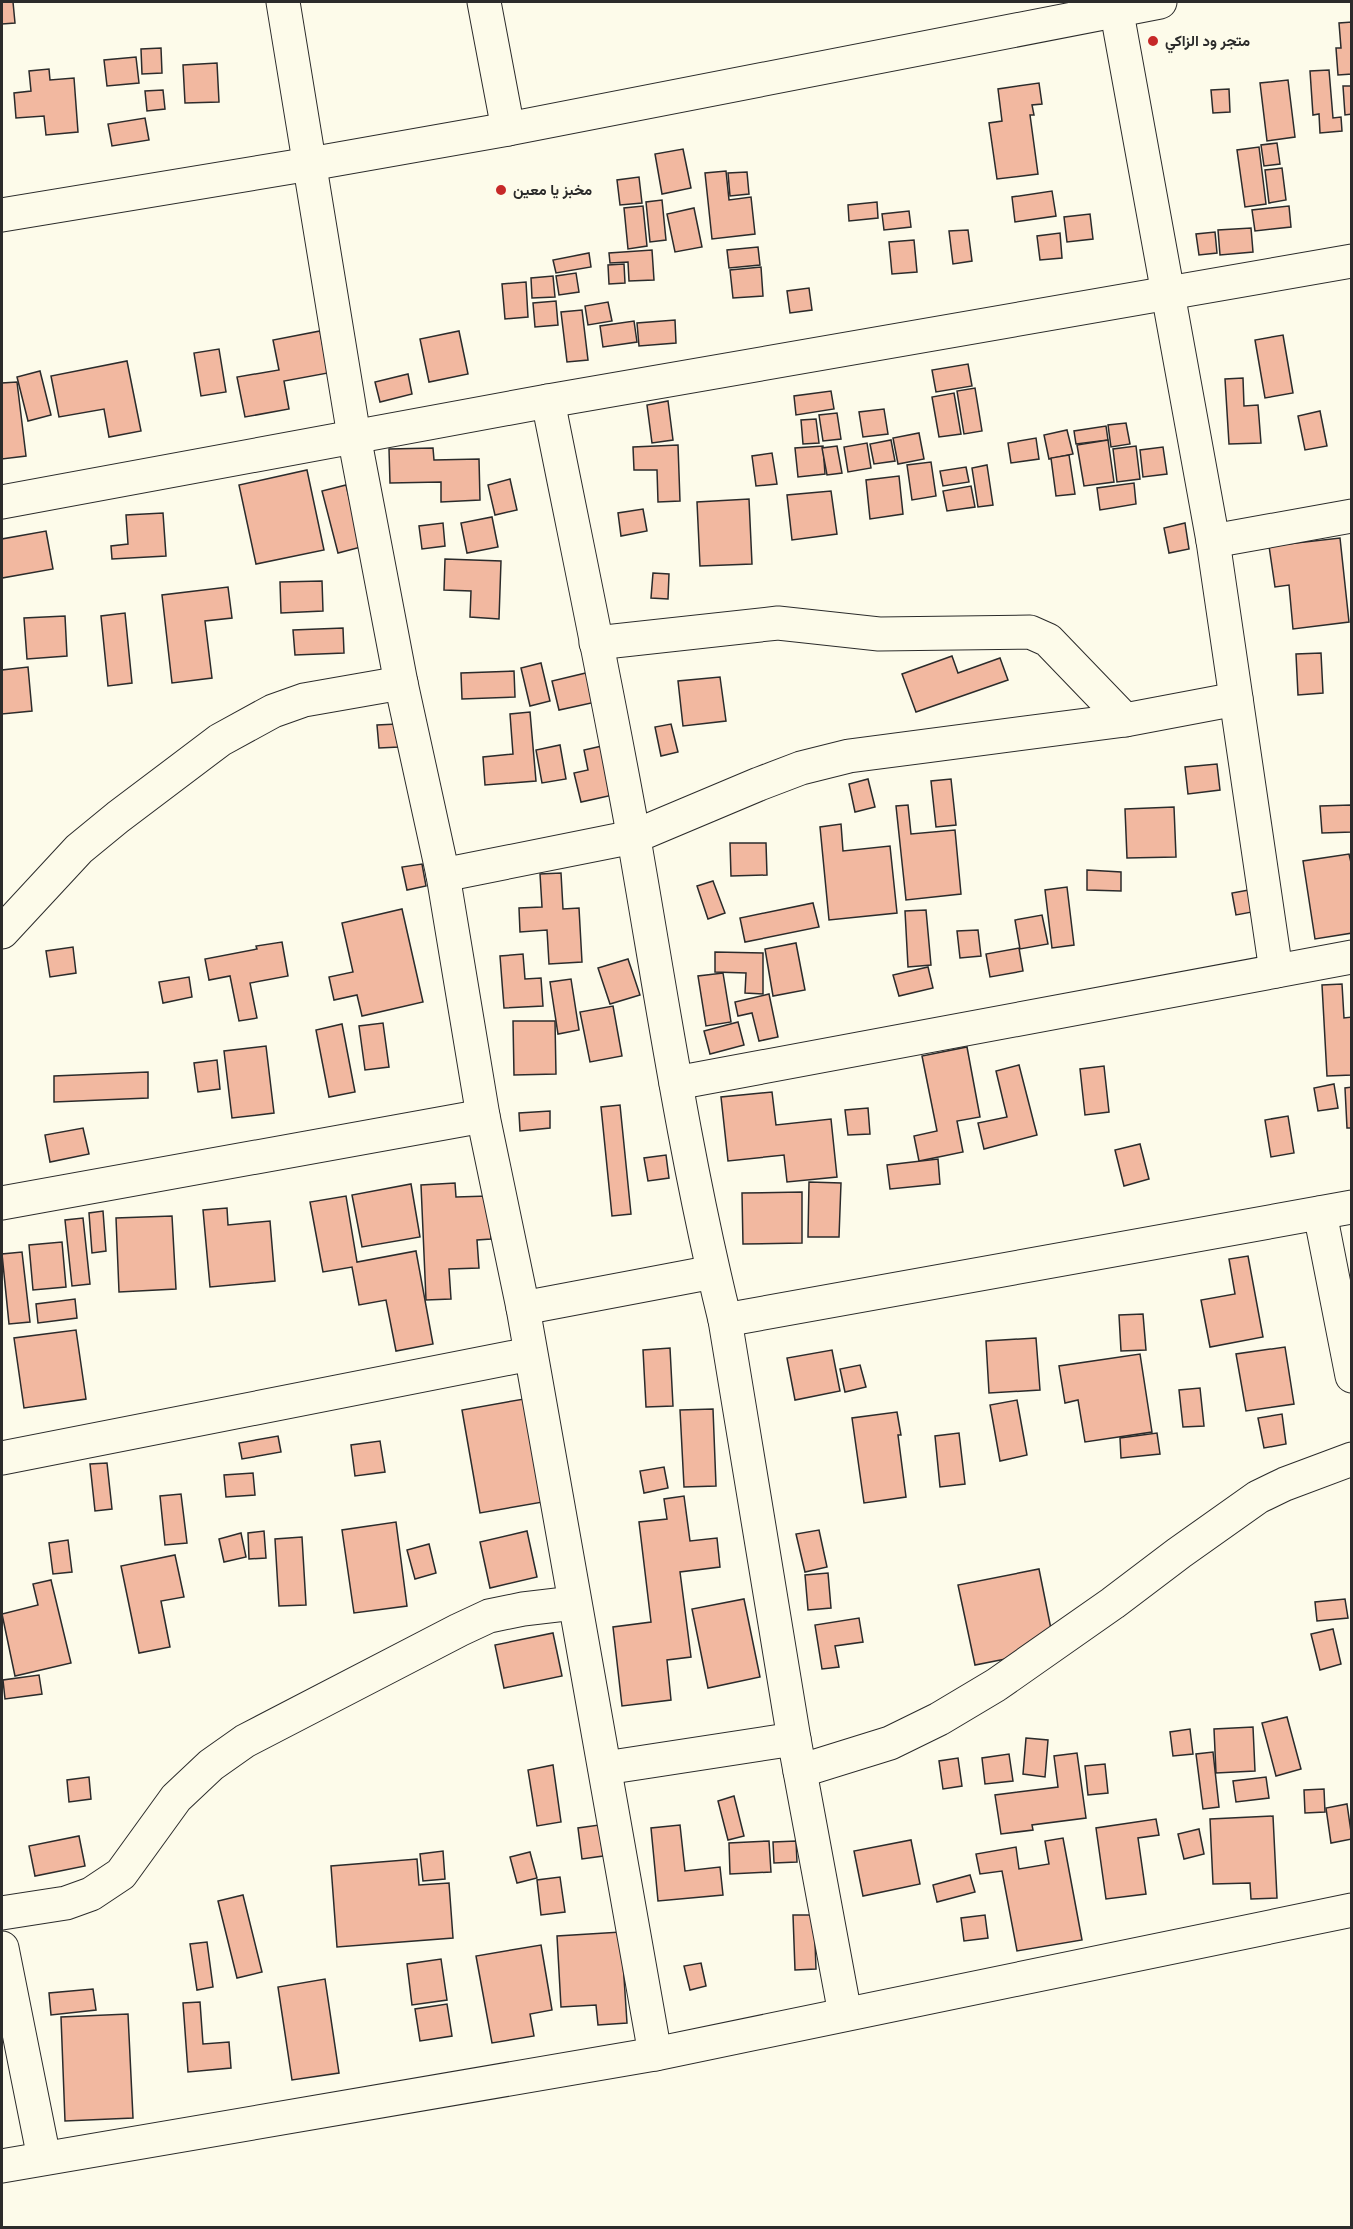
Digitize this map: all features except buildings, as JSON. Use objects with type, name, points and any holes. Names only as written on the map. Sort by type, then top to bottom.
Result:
[{"type":"street","points":[[283,2],[354,436],[401,682],[443,874],[483,1116],[523,1308],[655,2054]]},
{"type":"street","points":[[484,2],[507,129]]},
{"type":"street","points":[[2,216],[507,129],[1116,6],[1160,2]]},
{"type":"street","points":[[1116,6],[1213,541],[1276,971]]},
{"type":"street","points":[[2,502],[548,401],[1352,261]]},
{"type":"street","points":[[548,401],[633,837],[676,1083],[724,1320],[794,1739],[845,2014]]},
{"type":"street","points":[[1213,541],[1352,516]]},
{"type":"street","points":[[596,643],[778,623],[879,634],[1030,632],[1048,640],[1125,720]]},
{"type":"street","points":[[2,932],[79,849],[220,740],[273,711],[304,700],[401,682]]},
{"type":"street","points":[[443,874],[633,837],[801,768],[849,756],[1125,720],[1236,699]]},
{"type":"street","points":[[676,1083],[1352,957]]},
{"type":"street","points":[[2,1203],[483,1116]]},
{"type":"street","points":[[724,1320],[1336,1210],[1352,1376]]},
{"type":"street","points":[[523,1308],[713,1272]]},
{"type":"street","points":[[2,1458],[530,1354]]},
{"type":"street","points":[[800,1771],[890,1743],[939,1719],[996,1685],[1258,1497],[1285,1484],[1352,1459]]},
{"type":"street","points":[[2,1913],[66,1903],[92,1894],[121,1874],[176,1798],[211,1765],[245,1741],[489,1616],[574,1603]]},
{"type":"street","points":[[605,1768],[794,1739]]},
{"type":"street","points":[[2,2166],[655,2054],[1352,1910]]},
{"type":"street","points":[[2,1948],[44,2158]]},
{"type":"place","name":"متجر ود الزاكي","points":[[1153,41]]},
{"type":"place","name":"مخبز يا معين","points":[[501,190]]}]
